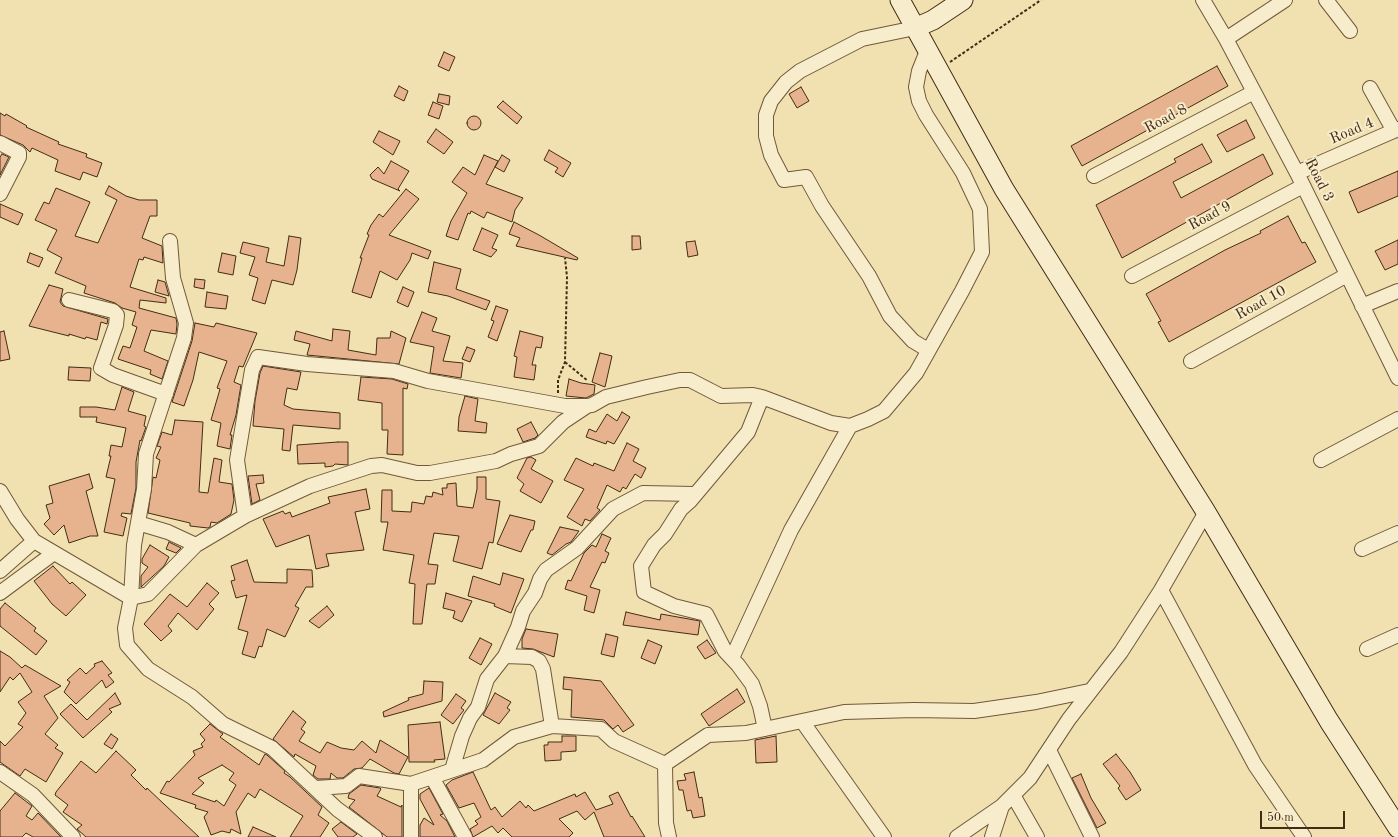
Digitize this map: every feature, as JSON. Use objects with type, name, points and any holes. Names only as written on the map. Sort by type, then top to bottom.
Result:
[{"type":"main road","points":[[900,0],[1004,189],[1206,512],[1329,722],[1398,828]]},
{"type":"main road","points":[[916,28],[933,20],[962,0]]},
{"type":"street","name":"Road 3","points":[[1203,0],[1226,39],[1297,173],[1398,378]]},
{"type":"street","points":[[1226,39],[1285,0]]},
{"type":"street","points":[[1326,0],[1350,31]]},
{"type":"street","points":[[916,28],[862,39],[800,70],[786,82],[771,101],[766,115],[766,136],[771,155],[784,180],[806,177],[822,206],[868,276],[890,316],[913,341],[928,350]]},
{"type":"street","points":[[245,516],[237,460],[252,370],[258,357],[307,364],[394,371],[428,381],[565,406],[592,405],[606,397],[685,379],[709,388],[721,396],[762,397],[831,423],[850,426],[884,411],[916,372],[962,291],[982,252],[980,209],[963,173],[926,115],[919,101],[916,87],[919,71],[927,51]]},
{"type":"street","points":[[1370,88],[1396,130]]},
{"type":"street","name":"Road 8","points":[[1094,176],[1254,92]]},
{"type":"street","name":"Road 4","points":[[1297,173],[1396,130]]},
{"type":"street","points":[[0,143],[19,153],[19,157],[0,194]]},
{"type":"street","name":"Road 9","points":[[1132,276],[1303,186]]},
{"type":"street","points":[[170,241],[173,278],[186,323],[184,338],[146,454],[144,489],[134,544],[131,598],[125,628],[127,645],[148,669],[192,697],[223,724],[272,748],[365,834]]},
{"type":"street","name":"Road 10","points":[[1191,361],[1347,275]]},
{"type":"street","points":[[1362,306],[1398,291]]},
{"type":"street","points":[[69,300],[113,311],[117,315],[116,325],[100,368],[113,375],[166,394]]},
{"type":"street","points":[[762,397],[748,432],[694,494],[690,501],[681,509],[665,534],[654,546],[641,566],[644,592],[674,606],[706,614],[725,650],[752,684],[760,706],[765,729]]},
{"type":"street","points":[[0,491],[17,519],[34,541],[131,598],[148,594],[196,545],[245,516],[310,486],[371,466],[382,464],[417,473],[430,473],[496,461],[512,454],[539,446],[563,422],[587,406]]},
{"type":"street","points":[[1321,460],[1398,418]]},
{"type":"street","points":[[732,658],[791,530],[850,426]]},
{"type":"street","points":[[452,770],[462,736],[470,718],[478,707],[487,679],[505,656],[518,627],[522,611],[535,593],[540,579],[546,570],[577,548],[613,509],[643,493],[694,494]]},
{"type":"street","points":[[957,837],[1002,806],[1030,778],[1089,691],[1121,652],[1161,590],[1206,512]]},
{"type":"street","points":[[138,523],[168,532],[196,545]]},
{"type":"street","points":[[1362,549],[1398,533]]},
{"type":"street","points":[[0,571],[34,541]]},
{"type":"street","points":[[0,593],[54,553]]},
{"type":"street","points":[[1161,590],[1244,746],[1304,837]]},
{"type":"street","points":[[1367,649],[1398,635]]},
{"type":"street","points":[[505,656],[532,657],[539,661],[543,668],[552,726]]},
{"type":"street","points":[[665,764],[708,734],[746,733],[844,712],[914,710],[974,711],[1036,702],[1089,691]]},
{"type":"street","points":[[802,721],[884,837]]},
{"type":"street","points":[[316,788],[346,786],[359,776],[411,784],[483,760],[514,738],[552,726],[602,729],[614,741],[665,764]]},
{"type":"street","points":[[1048,750],[1092,837]]},
{"type":"street","points":[[665,764],[666,823],[669,837]]},
{"type":"street","points":[[0,772],[33,795],[73,837]]},
{"type":"street","points":[[432,777],[465,837]]},
{"type":"street","points":[[410,837],[411,784]]},
{"type":"street","points":[[1013,795],[1037,837]]},
{"type":"street","points":[[992,837],[1002,806]]},
{"type":"path","points":[[938,71],[1042,0]]},
{"type":"path","points":[[565,406],[557,392],[558,380],[565,362],[566,258]]},
{"type":"path","points":[[565,362],[588,382]]},
{"type":"building","points":[[444,52],[455,57],[449,71],[438,66]]},
{"type":"building","points":[[1217,66],[1228,86],[1082,166],[1071,146]]},
{"type":"building","points":[[399,86],[408,91],[404,101],[394,96]]},
{"type":"building","points":[[801,87],[809,101],[797,108],[789,94]]},
{"type":"building","points":[[439,94],[450,96],[449,105],[437,102]]},
{"type":"building","points":[[503,101],[522,117],[517,124],[497,107]]},
{"type":"building","points":[[433,102],[443,106],[439,119],[428,115]]},
{"type":"building","points":[[0,113],[5,116],[6,114],[27,126],[26,127],[59,142],[58,144],[87,154],[86,157],[102,163],[97,177],[83,172],[80,180],[55,171],[58,160],[32,148],[30,152],[23,145],[0,135]]},
{"type":"building","points":[[474,116],[479,118],[481,123],[479,128],[474,130],[469,128],[467,123],[469,118]]},
{"type":"building","points":[[1246,120],[1255,138],[1227,152],[1217,135]]},
{"type":"building","points":[[436,129],[453,142],[444,154],[427,142]]},
{"type":"building","points":[[379,131],[400,141],[393,155],[373,142]]},
{"type":"building","points":[[1202,144],[1212,162],[1173,182],[1181,198],[1263,154],[1273,174],[1122,258],[1096,205],[1176,162],[1174,159]]},
{"type":"building","points":[[549,150],[571,163],[563,177],[555,172],[558,168],[544,160]]},
{"type":"building","points":[[2,154],[9,157],[0,175],[0,157]]},
{"type":"building","points":[[484,155],[498,161],[486,184],[523,198],[515,210],[512,222],[487,212],[484,218],[471,211],[470,214],[468,213],[458,240],[446,236],[451,221],[467,193],[452,182],[463,167],[475,175]]},
{"type":"building","points":[[502,155],[510,160],[504,172],[495,167]]},
{"type":"building","points":[[391,161],[409,171],[398,189],[400,191],[372,179],[370,175],[378,167],[384,174]]},
{"type":"building","points":[[1398,171],[1398,196],[1358,213],[1349,192]]},
{"type":"building","points":[[109,186],[126,196],[139,200],[157,200],[157,216],[150,216],[142,238],[162,246],[163,263],[144,257],[143,260],[139,259],[130,287],[166,298],[166,303],[140,300],[139,308],[176,318],[176,334],[151,330],[144,351],[168,361],[162,379],[150,374],[151,370],[118,359],[123,346],[130,348],[137,327],[132,325],[136,312],[122,308],[115,303],[84,293],[86,286],[55,273],[62,258],[47,250],[57,230],[35,220],[44,202],[49,204],[56,188],[90,202],[75,236],[98,243],[117,200],[105,194]]},
{"type":"building","points":[[406,189],[419,199],[389,235],[431,251],[428,259],[412,253],[410,260],[397,280],[380,271],[371,298],[352,292],[362,258],[360,258],[369,235],[367,234],[371,225],[379,214],[383,217]]},
{"type":"building","points":[[0,204],[23,214],[18,225],[0,217]]},
{"type":"building","points":[[1288,216],[1302,243],[1305,242],[1316,262],[1169,342],[1158,322],[1161,321],[1146,294],[1225,250],[1261,233],[1260,231]]},
{"type":"building","points":[[514,222],[578,258],[577,260],[516,246],[520,238],[509,234]]},
{"type":"building","points":[[482,228],[498,235],[492,248],[497,250],[491,257],[473,250]]},
{"type":"building","points":[[289,236],[301,238],[297,270],[293,285],[272,280],[265,304],[252,300],[258,278],[249,275],[255,257],[240,253],[243,242],[269,248],[266,262],[284,266]]},
{"type":"building","points":[[632,236],[640,236],[641,249],[632,250]]},
{"type":"building","points":[[1398,240],[1398,264],[1385,270],[1375,251]]},
{"type":"building","points":[[695,241],[698,255],[688,257],[686,242]]},
{"type":"building","points":[[30,253],[43,258],[39,267],[27,262]]},
{"type":"building","points":[[222,253],[236,256],[233,275],[218,272]]},
{"type":"building","points":[[434,262],[461,269],[456,289],[490,301],[486,310],[448,296],[428,292]]},
{"type":"building","points":[[195,279],[205,280],[204,289],[194,287]]},
{"type":"building","points":[[158,280],[165,282],[169,296],[155,292]]},
{"type":"building","points":[[49,285],[63,289],[60,302],[63,306],[108,319],[107,324],[101,322],[97,340],[86,337],[85,339],[69,334],[69,336],[29,326]]},
{"type":"building","points":[[403,287],[414,292],[408,307],[397,302]]},
{"type":"building","points":[[207,292],[228,296],[226,309],[205,307]]},
{"type":"building","points":[[496,306],[508,310],[497,341],[488,337],[494,321],[491,320]]},
{"type":"building","points":[[422,312],[437,318],[432,331],[450,336],[443,361],[463,363],[461,378],[430,373],[434,347],[410,342]]},
{"type":"building","points":[[195,323],[214,327],[216,323],[257,333],[243,367],[239,366],[234,382],[241,385],[236,415],[230,435],[232,435],[230,449],[217,446],[221,423],[211,420],[220,389],[217,388],[227,361],[199,352],[193,380],[184,406],[172,402],[192,341]]},
{"type":"building","points":[[333,329],[350,331],[348,350],[376,355],[377,338],[390,338],[391,331],[406,338],[399,364],[307,355],[310,344],[294,340],[296,331],[332,341]]},
{"type":"building","points":[[4,331],[10,359],[0,361],[0,332]]},
{"type":"building","points":[[520,331],[543,337],[541,348],[536,347],[532,365],[536,365],[534,380],[514,377],[517,357],[514,356]]},
{"type":"building","points":[[467,347],[475,350],[470,362],[462,359]]},
{"type":"building","points":[[600,353],[612,356],[605,387],[592,382]]},
{"type":"building","points":[[263,366],[301,372],[297,390],[287,388],[284,405],[293,409],[340,413],[340,429],[293,425],[290,451],[282,450],[284,429],[253,426],[255,401],[260,373]]},
{"type":"building","points":[[69,367],[91,368],[90,381],[68,380]]},
{"type":"building","points":[[361,377],[392,379],[408,384],[407,389],[403,388],[403,455],[387,454],[388,430],[382,430],[382,403],[358,400]]},
{"type":"building","points":[[569,379],[595,385],[594,394],[586,398],[566,396]]},
{"type":"building","points":[[122,387],[134,392],[128,411],[146,416],[144,426],[146,427],[141,441],[140,440],[136,462],[136,488],[131,514],[122,513],[121,516],[127,518],[123,536],[104,532],[115,479],[106,477],[111,456],[109,456],[111,445],[122,447],[126,428],[96,422],[97,417],[80,417],[80,407],[96,407],[115,410]]},
{"type":"building","points":[[465,396],[478,399],[475,421],[487,423],[486,433],[458,431],[459,417]]},
{"type":"building","points":[[622,412],[630,417],[614,444],[607,441],[606,444],[586,437],[589,429],[596,432],[607,414],[617,421]]},
{"type":"building","points":[[175,420],[203,422],[199,492],[208,493],[214,458],[222,460],[219,482],[232,484],[234,500],[231,514],[217,523],[211,522],[210,527],[208,528],[190,526],[190,523],[148,513],[153,477],[156,478],[160,460],[156,458],[161,447],[157,446],[162,432],[172,435]]},
{"type":"building","points":[[531,422],[538,435],[535,438],[523,442],[517,429]]},
{"type":"building","points":[[348,442],[348,465],[335,464],[333,466],[325,467],[325,463],[298,464],[297,445]]},
{"type":"building","points":[[627,443],[639,449],[633,461],[646,468],[641,478],[635,474],[626,489],[623,487],[620,492],[607,485],[597,508],[600,510],[590,521],[585,519],[582,526],[567,517],[584,489],[564,480],[576,458],[593,466],[594,463],[614,471]]},
{"type":"building","points":[[531,457],[536,460],[531,469],[553,481],[541,503],[520,491],[524,484],[517,478],[527,458]]},
{"type":"building","points":[[89,474],[93,488],[86,491],[98,536],[90,536],[69,543],[64,525],[54,535],[44,524],[50,518],[46,505],[53,503],[49,486]]},
{"type":"building","points":[[263,475],[264,483],[256,484],[260,500],[252,504],[248,476]]},
{"type":"building","points":[[477,477],[486,477],[486,499],[500,501],[493,543],[489,542],[482,569],[453,561],[459,536],[434,533],[428,564],[438,565],[435,584],[427,584],[422,624],[413,624],[415,584],[409,583],[414,555],[383,550],[388,522],[381,522],[382,490],[392,490],[392,511],[411,512],[412,502],[424,504],[426,496],[432,497],[433,492],[443,495],[442,488],[447,488],[447,484],[456,483],[457,506],[473,508],[477,489]]},
{"type":"building","points":[[366,489],[370,509],[355,512],[364,550],[326,554],[329,566],[316,569],[309,535],[276,547],[263,519],[283,511],[285,514],[290,512],[292,517],[330,503],[328,497]]},
{"type":"building","points":[[510,515],[535,521],[533,530],[531,530],[521,552],[497,544]]},
{"type":"building","points":[[560,527],[579,531],[571,542],[552,555],[547,553]]},
{"type":"building","points":[[602,534],[611,538],[605,551],[609,553],[605,563],[602,562],[590,587],[600,590],[594,613],[584,610],[587,596],[565,589],[568,580],[571,581],[584,553],[592,545],[596,547]]},
{"type":"building","points":[[169,542],[181,548],[176,553],[166,549]]},
{"type":"building","points":[[150,545],[169,557],[164,566],[141,587],[141,576],[148,567],[142,563],[142,559]]},
{"type":"building","points":[[247,560],[254,582],[287,583],[287,569],[312,570],[313,587],[306,587],[295,606],[299,608],[285,637],[267,629],[262,647],[259,646],[255,658],[242,654],[248,632],[238,629],[247,595],[236,598],[231,581],[235,580],[231,566]]},
{"type":"building","points":[[53,566],[70,584],[72,582],[86,595],[66,616],[52,604],[34,581]]},
{"type":"building","points":[[503,573],[524,579],[511,613],[494,606],[495,604],[468,596],[473,576],[500,585]]},
{"type":"building","points":[[207,583],[219,593],[209,604],[214,609],[197,630],[178,613],[168,626],[172,631],[161,641],[144,624],[170,594],[187,607]]},
{"type":"building","points":[[446,593],[472,601],[462,622],[453,618],[455,611],[443,608]]},
{"type":"building","points":[[5,603],[36,628],[34,631],[47,641],[36,655],[0,626],[0,609]]},
{"type":"building","points":[[327,606],[334,615],[319,628],[309,621]]},
{"type":"building","points":[[626,612],[660,620],[661,614],[700,621],[698,635],[623,625]]},
{"type":"building","points":[[526,629],[558,634],[554,657],[533,649],[522,648],[522,639]]},
{"type":"building","points":[[606,634],[618,637],[614,657],[601,654]]},
{"type":"building","points":[[480,638],[492,644],[481,665],[469,658]]},
{"type":"building","points":[[648,640],[662,646],[655,664],[641,658]]},
{"type":"building","points":[[707,640],[716,653],[705,659],[697,647]]},
{"type":"building","points":[[0,651],[10,657],[22,668],[25,665],[61,686],[44,696],[58,718],[45,734],[58,745],[55,748],[63,753],[46,782],[25,769],[20,776],[0,762],[0,741],[5,746],[23,727],[18,724],[26,713],[18,702],[32,692],[20,673],[13,680],[10,677],[0,692]]},
{"type":"building","points":[[102,661],[112,673],[108,675],[114,682],[106,688],[102,680],[76,704],[64,692],[70,682],[67,680],[80,668],[86,674],[95,666],[94,664]]},
{"type":"building","points":[[564,677],[601,681],[634,725],[623,732],[618,725],[613,729],[604,720],[571,717],[572,690],[563,689]]},
{"type":"building","points":[[424,681],[443,682],[442,701],[384,717],[383,712],[409,700],[408,698],[423,694]]},
{"type":"building","points":[[737,689],[745,702],[709,726],[701,714]]},
{"type":"building","points":[[115,693],[121,704],[109,709],[112,712],[83,738],[60,714],[71,704],[87,720]]},
{"type":"building","points":[[495,693],[511,702],[507,708],[510,710],[499,724],[483,715]]},
{"type":"building","points":[[456,694],[466,701],[461,708],[464,710],[453,724],[441,715]]},
{"type":"building","points":[[293,711],[306,722],[301,729],[305,732],[299,741],[320,753],[327,742],[341,748],[354,750],[362,741],[376,753],[380,740],[408,757],[399,774],[394,773],[370,759],[362,768],[354,769],[343,778],[337,778],[331,773],[330,779],[318,779],[313,775],[316,766],[295,754],[294,757],[273,739]]},
{"type":"building","points":[[440,722],[445,759],[434,760],[435,762],[409,762],[408,725]]},
{"type":"building","points":[[210,724],[223,734],[220,737],[259,765],[265,754],[267,755],[285,771],[284,773],[322,807],[318,815],[329,823],[320,837],[290,837],[303,816],[260,789],[255,798],[248,793],[236,812],[241,834],[231,829],[230,833],[222,831],[211,835],[204,817],[208,812],[195,808],[196,805],[160,793],[167,781],[169,782],[195,755],[193,751],[203,747],[201,744],[205,740],[200,734]],"holes":[[[222,765],[234,773],[229,780],[236,785],[224,806],[216,800],[215,802],[192,794],[204,783],[198,778]]]},
{"type":"building","points":[[111,734],[118,739],[112,749],[104,744]]},
{"type":"building","points":[[562,736],[576,736],[576,751],[561,752],[561,760],[545,761],[544,745],[548,745],[548,742],[562,742]]},
{"type":"building","points":[[776,736],[777,762],[756,763],[755,740]]},
{"type":"building","points":[[116,751],[136,770],[131,775],[199,837],[86,837],[77,829],[82,825],[63,812],[68,805],[55,795],[56,792],[81,761],[96,773]]},
{"type":"building","points":[[1116,754],[1130,772],[1141,790],[1126,800],[1118,788],[1120,786],[1103,764]]},
{"type":"building","points":[[473,772],[491,810],[495,807],[502,817],[520,801],[526,808],[528,805],[534,811],[575,794],[576,797],[585,792],[596,810],[613,804],[609,796],[618,792],[631,817],[632,816],[645,837],[604,837],[594,812],[585,820],[577,811],[559,819],[573,833],[569,837],[512,837],[503,828],[498,833],[492,826],[473,837],[470,829],[478,824],[475,821],[481,817],[474,803],[459,808],[446,785],[452,780]]},
{"type":"building","points":[[694,772],[699,798],[702,797],[705,816],[693,818],[691,810],[687,811],[683,790],[679,790],[677,781],[686,780],[684,774]]},
{"type":"building","points":[[1081,774],[1091,798],[1106,823],[1097,828],[1072,778]]},
{"type":"building","points":[[361,785],[380,788],[381,789],[377,796],[401,807],[402,805],[402,837],[387,837],[349,807],[355,800],[348,798],[349,794]]},
{"type":"building","points":[[429,788],[443,814],[440,815],[447,821],[455,837],[420,837],[420,825],[424,818],[434,825],[420,799],[420,794]]},
{"type":"building","points":[[15,793],[32,806],[26,816],[32,820],[38,813],[61,837],[33,837],[26,833],[22,837],[0,837],[0,811]]},
{"type":"building","points":[[341,822],[357,834],[353,837],[338,837],[332,829]]},
{"type":"building","points":[[253,827],[276,837],[248,837]]}]
